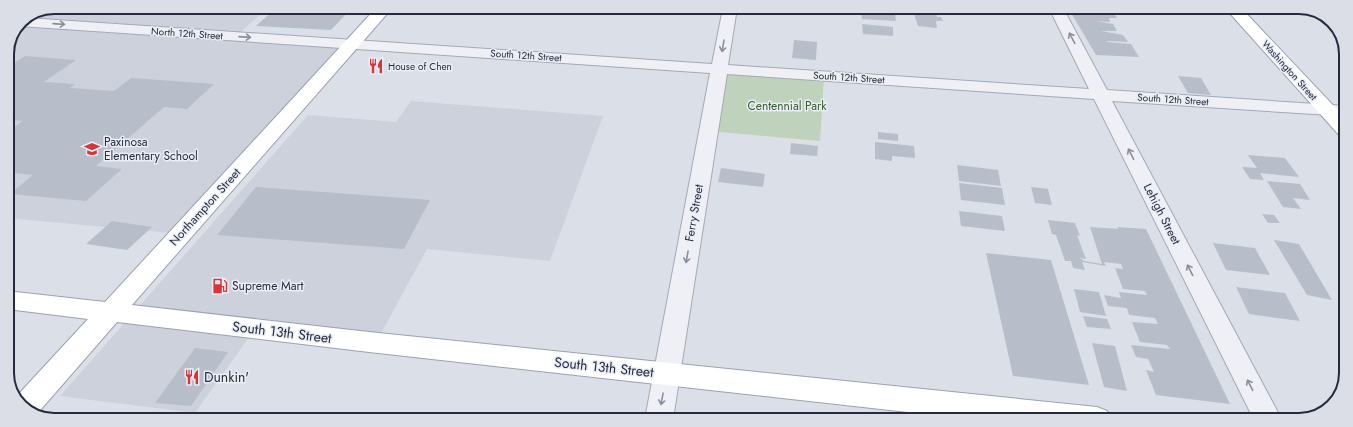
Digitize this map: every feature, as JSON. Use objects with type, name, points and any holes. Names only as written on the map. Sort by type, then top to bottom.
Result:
[{"type":"main road","name":"Northampton Street","points":[[29,403],[380,14]]},
{"type":"main road","name":"Washington Street","points":[[1239,14],[1339,124]]},
{"type":"main road","name":"South 13th Street","points":[[14,301],[369,342],[1033,413]]},
{"type":"street","name":"Ferry Street","points":[[660,413],[729,14]]},
{"type":"street","name":"Lehigh Street","points":[[1059,14],[1264,413]]},
{"type":"street","name":"North 12th Street","points":[[30,23],[353,44]]},
{"type":"street","name":"South 12th Street","points":[[353,44],[1339,111]]},
{"type":"shaded area","points":[[54,14],[261,14],[236,36],[344,43],[171,233],[14,219],[14,54],[17,39],[26,26],[39,17]]},
{"type":"shaded area","points":[[411,101],[603,116],[550,261],[427,249],[378,339],[257,326],[195,413],[60,396],[308,115],[396,122]]},
{"type":"green space","name":"Centennial Park","points":[[719,69],[824,76],[820,141],[708,131]]},
{"type":"building","points":[[269,14],[346,14],[331,30],[256,26]]},
{"type":"building","points":[[861,14],[895,14],[896,21],[862,19]]},
{"type":"building","points":[[914,14],[936,14],[937,17],[941,17],[943,21],[936,21],[937,28],[918,26]]},
{"type":"building","points":[[1072,14],[1115,15],[1117,18],[1109,18],[1110,22],[1096,21],[1113,24],[1117,31],[1101,31],[1123,35],[1128,42],[1107,42],[1131,44],[1139,57],[1096,55]]},
{"type":"building","points":[[862,24],[893,27],[893,36],[863,34]]},
{"type":"building","points":[[794,40],[817,42],[816,60],[792,58]]},
{"type":"building","points":[[25,56],[76,60],[44,82],[75,84],[70,88],[114,91],[131,78],[214,84],[187,109],[164,107],[96,166],[122,169],[86,201],[14,194],[14,191],[33,175],[14,173],[14,127],[22,121],[14,120],[14,115],[16,113],[14,113],[14,63]]},
{"type":"building","points":[[1178,76],[1201,78],[1211,95],[1188,93]]},
{"type":"building","points":[[878,132],[898,134],[898,141],[878,139]]},
{"type":"building","points":[[875,142],[914,146],[915,158],[892,156],[892,161],[875,159]]},
{"type":"building","points":[[791,143],[818,146],[817,156],[790,154]]},
{"type":"building","points":[[1248,155],[1285,158],[1299,177],[1260,173],[1264,180],[1250,179],[1242,167],[1257,168]]},
{"type":"building","points":[[957,165],[998,170],[1001,186],[959,181]]},
{"type":"building","points":[[721,168],[765,174],[763,187],[718,182]]},
{"type":"building","points":[[1267,181],[1300,184],[1310,200],[1293,198],[1301,209],[1283,207]]},
{"type":"building","points":[[959,183],[1002,188],[1005,205],[961,200]]},
{"type":"building","points":[[256,187],[430,200],[404,249],[217,235]]},
{"type":"building","points":[[1031,187],[1048,189],[1052,205],[1035,203]]},
{"type":"building","points":[[959,211],[1002,216],[1005,231],[961,226]]},
{"type":"building","points":[[1262,214],[1274,215],[1280,223],[1268,223]]},
{"type":"building","points":[[1048,220],[1075,223],[1080,236],[1077,235],[1086,259],[1080,258],[1084,261],[1102,264],[1090,227],[1146,229],[1230,404],[1156,395],[1146,370],[1154,372],[1148,359],[1136,357],[1131,345],[1170,349],[1167,345],[1140,342],[1132,322],[1158,324],[1155,318],[1129,315],[1127,308],[1108,306],[1104,295],[1121,298],[1119,292],[1147,295],[1145,291],[1123,289],[1115,268],[1123,269],[1121,264],[1104,262],[1106,266],[1082,262],[1085,270],[1073,268],[1071,261],[1065,261],[1056,235],[1052,234]]},
{"type":"building","points":[[112,221],[152,227],[127,250],[86,244]]},
{"type":"building","points":[[1274,240],[1299,244],[1332,300],[1307,295]]},
{"type":"building","points":[[1213,243],[1255,248],[1270,275],[1226,270]]},
{"type":"building","points":[[986,253],[1051,260],[1089,385],[1013,376]]},
{"type":"building","points":[[1236,287],[1285,293],[1300,321],[1249,314]]},
{"type":"building","points":[[1074,289],[1099,292],[1106,316],[1080,312]]},
{"type":"building","points":[[1083,316],[1107,319],[1111,329],[1087,327]]},
{"type":"building","points":[[1092,343],[1115,346],[1127,391],[1104,387]]},
{"type":"building","name":"Dunkin'","points":[[195,348],[228,352],[191,406],[155,403]]},
{"type":"place","name":"House of Chen","points":[[376,66]]},
{"type":"place","name":"Paxinosa Elementary School","points":[[92,149]]},
{"type":"place","name":"Supreme Mart","points":[[220,286]]},
{"type":"place","name":"Dunkin'","points":[[192,377]]}]
